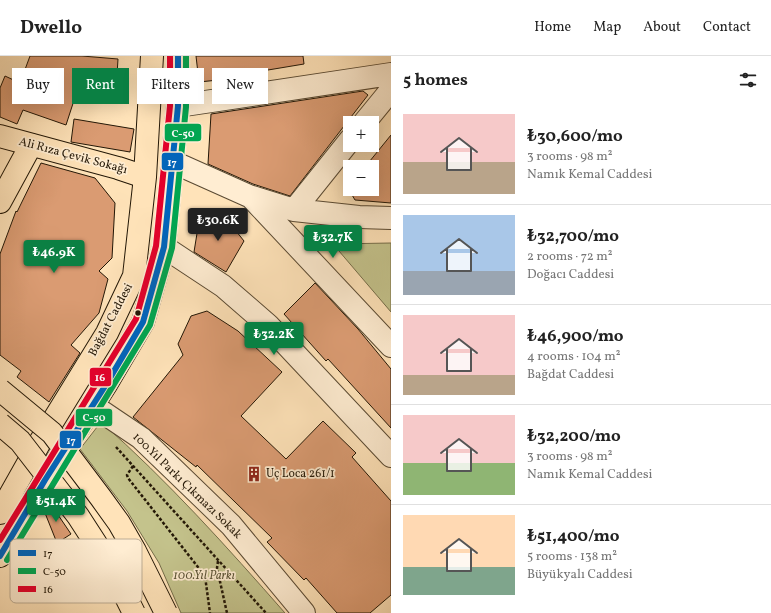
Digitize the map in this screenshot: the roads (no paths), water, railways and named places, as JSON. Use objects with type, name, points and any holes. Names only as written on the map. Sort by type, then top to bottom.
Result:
[{"type":"main road","name":"Bağdat Caddesi","points":[[0,513],[40,442],[107,333],[134,276],[145,177],[152,56]]},
{"type":"main road","name":"Bağdat Caddesi","points":[[10,539],[45,480],[144,322],[164,247],[178,106],[178,56]]},
{"type":"main road","name":"Ali Rıza Çevik Sokağı","points":[[0,136],[118,168],[145,177]]},
{"type":"main road","points":[[0,202],[31,145]]},
{"type":"main road","points":[[0,390],[52,433],[101,498],[127,539]]},
{"type":"main road","points":[[0,424],[20,440],[78,516],[93,539]]},
{"type":"main road","name":"Bağdat Caddesi","points":[[0,556],[10,539]]},
{"type":"main road","points":[[142,565],[166,613]]},
{"type":"main road","points":[[129,603],[134,613]]},
{"type":"street","points":[[178,106],[391,74]]},
{"type":"street","points":[[370,116],[391,90]]},
{"type":"street","points":[[294,210],[343,149]]},
{"type":"street","points":[[173,162],[250,196],[294,210],[359,217],[391,218]]},
{"type":"street","points":[[250,196],[391,346]]},
{"type":"street","points":[[164,247],[223,286],[268,325],[391,456]]},
{"type":"street","name":"100.Yıl Parkı Çıkmazı Sokak","points":[[92,405],[141,438],[231,525],[304,613]]},
{"type":"place","name":"Uç Loca 261/1","points":[[254,474]]},
{"type":"park label","name":"100.Yıl Parkı","points":[[204,576]]}]
